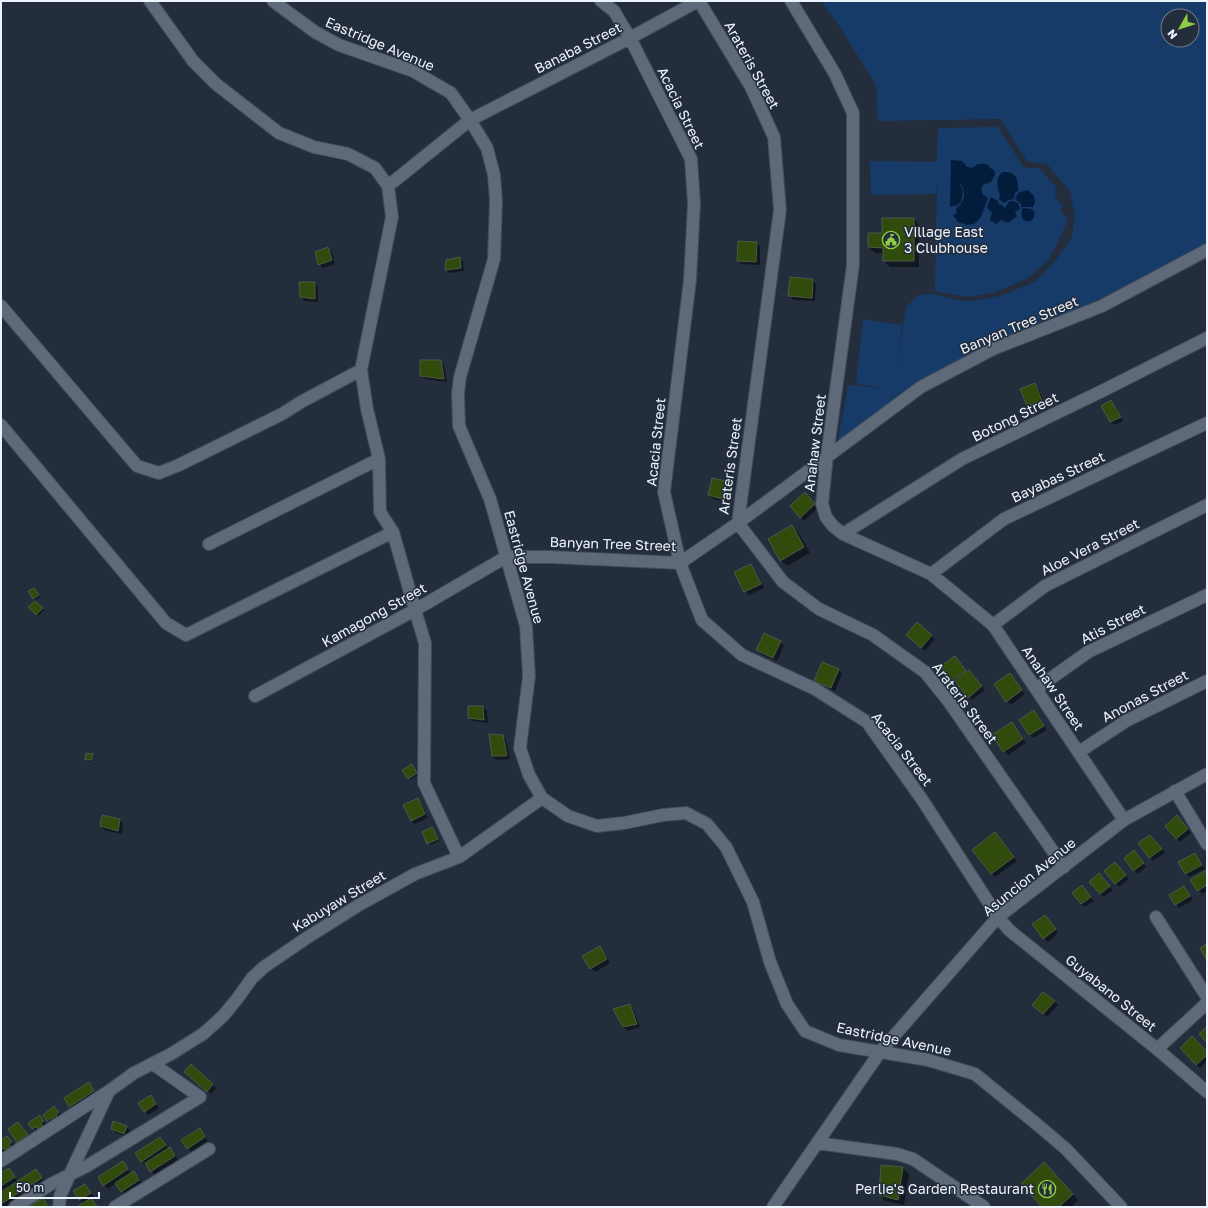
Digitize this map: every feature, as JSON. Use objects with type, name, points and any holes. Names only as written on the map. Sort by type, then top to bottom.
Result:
[{"type":"street","points":[[150,1],[193,61],[216,84],[279,133],[314,147],[348,154],[375,168],[388,186],[392,217],[361,370],[367,409],[379,459],[380,512],[392,532],[425,643],[424,784],[459,857]]},
{"type":"street","name":"Eastridge Avenue","points":[[273,1],[315,32],[339,45],[414,71],[451,92],[487,148],[494,174],[496,201],[494,259],[460,377],[458,393],[460,426],[490,499],[526,626],[529,676],[520,748],[529,775],[542,798],[568,816],[597,826],[624,823],[663,814],[686,813],[707,824],[726,847],[754,902],[770,962],[787,1004],[805,1031],[839,1046],[928,1060],[975,1074],[1040,1126],[1066,1149],[1121,1207]]},
{"type":"street","name":"Acacia Street","points":[[601,1],[614,11],[630,38],[691,160],[694,204],[690,280],[664,492],[680,563],[702,620],[742,655],[815,689],[867,722],[921,798],[998,917]]},
{"type":"street","name":"Banaba Street","points":[[388,186],[470,120],[630,38],[698,1]]},
{"type":"street","name":"Arateris Street","points":[[698,1],[751,87],[774,137],[780,210],[738,523],[783,582],[819,609],[874,635],[926,672],[949,702],[1064,867]]},
{"type":"street","name":"Anahaw Street","points":[[791,1],[835,74],[853,113],[853,265],[822,504],[826,517],[833,526],[843,534],[931,574],[993,625],[1124,820]]},
{"type":"street","name":"Banyan Tree Street","points":[[506,557],[551,557],[680,563],[738,523],[921,387],[993,349],[1102,306],[1207,250]]},
{"type":"street","points":[[1,306],[137,466],[158,473],[179,465],[282,414],[301,402],[361,370]]},
{"type":"street","name":"Botong Street","points":[[843,534],[962,459],[1207,338]]},
{"type":"street","name":"Bayabas Street","points":[[931,574],[1004,519],[1207,423]]},
{"type":"street","points":[[1,425],[166,624],[186,635],[392,532]]},
{"type":"street","points":[[209,544],[379,459]]},
{"type":"street","name":"Aloe Vera Street","points":[[993,625],[1045,586],[1207,505]]},
{"type":"street","name":"Kamagong Street","points":[[255,696],[414,610],[506,557]]},
{"type":"street","name":"Atis Street","points":[[1036,689],[1088,652],[1207,595]]},
{"type":"street","name":"Anonas Street","points":[[1079,752],[1126,721],[1207,681]]},
{"type":"street","name":"Asuncion Avenue","points":[[773,1207],[880,1052],[998,917],[1124,820],[1207,774]]},
{"type":"street","points":[[1175,791],[1207,844]]},
{"type":"street","name":"Kabuyaw Street","points":[[1,1161],[109,1091],[134,1073],[171,1054],[204,1034],[223,1016],[252,978],[264,967],[308,937],[359,905],[415,874],[459,857],[542,798]]},
{"type":"street","name":"Guyabano Street","points":[[998,917],[1009,930],[1157,1049],[1207,1092]]},
{"type":"street","points":[[1156,917],[1207,997]]},
{"type":"street","points":[[1157,1049],[1207,1003]]},
{"type":"street","points":[[15,1207],[52,1184],[87,1166],[200,1097],[153,1064]]},
{"type":"street","points":[[59,1207],[60,1196],[109,1091]]},
{"type":"street","points":[[817,1143],[897,1154],[913,1159],[984,1207]]},
{"type":"street","points":[[115,1207],[209,1148]]},
{"type":"shaded area","points":[[821,1],[1207,1],[1207,242],[1100,300],[992,343],[916,383],[844,443],[838,441],[848,385],[889,389],[856,384],[863,319],[902,325],[895,390],[903,324],[907,306],[918,295],[933,294],[961,301],[979,300],[1000,296],[1035,282],[1055,261],[1071,240],[1075,216],[1070,191],[1047,164],[1027,161],[1000,119],[878,121],[876,85],[840,27]]},
{"type":"shaded area","points":[[998,127],[1024,168],[1039,168],[1056,187],[1055,197],[1063,206],[1060,210],[1068,220],[1049,260],[1028,278],[996,292],[967,297],[935,291],[937,181],[936,194],[871,195],[870,161],[937,162],[938,128]]},
{"type":"shaded area","points":[[951,160],[962,161],[967,167],[972,168],[978,164],[987,164],[994,170],[995,175],[991,182],[983,185],[981,189],[983,195],[988,198],[981,217],[974,224],[967,225],[958,222],[953,215],[957,213],[956,209],[963,200],[964,197],[964,191],[961,184],[963,191],[961,202],[955,207],[955,205],[950,207]]},
{"type":"shaded area","points":[[1003,172],[1011,173],[1016,177],[1018,187],[1018,191],[1015,193],[1014,199],[1004,203],[999,199],[1000,196],[997,183],[998,177]]},
{"type":"shaded area","points":[[1027,190],[1034,196],[1035,202],[1033,207],[1021,207],[1021,204],[1015,199],[1018,193]]},
{"type":"shaded area","points":[[991,197],[998,201],[1004,209],[1010,201],[1018,203],[1020,209],[1015,212],[1017,216],[1008,223],[1001,220],[996,224],[990,220],[992,213],[987,207]]},
{"type":"shaded area","points":[[1022,208],[1032,209],[1035,213],[1033,219],[1027,222],[1023,220]]},
{"type":"building","name":"Village East 3 Clubhouse","points":[[882,218],[914,218],[914,261],[883,261],[883,248],[868,247],[868,233],[882,233]]},
{"type":"building","points":[[738,241],[757,242],[756,262],[737,261]]},
{"type":"building","points":[[328,247],[332,260],[318,265],[315,252]]},
{"type":"building","points":[[460,257],[461,268],[445,270],[446,260]]},
{"type":"building","points":[[790,277],[813,279],[812,298],[788,296]]},
{"type":"building","points":[[299,282],[315,282],[315,299],[300,297]]},
{"type":"building","points":[[420,360],[441,360],[444,379],[420,376]]},
{"type":"building","points":[[1035,383],[1042,401],[1027,406],[1020,389]]},
{"type":"building","points":[[1111,400],[1121,417],[1110,422],[1101,406]]},
{"type":"building","points":[[712,478],[726,481],[722,499],[708,495]]},
{"type":"building","points":[[805,492],[815,504],[800,518],[790,506]]},
{"type":"building","points":[[792,525],[804,547],[780,561],[768,539]]},
{"type":"building","points":[[751,564],[761,584],[744,592],[734,572]]},
{"type":"building","points":[[34,588],[39,595],[33,599],[28,591]]},
{"type":"building","points":[[35,601],[43,608],[36,615],[28,607]]},
{"type":"building","points":[[917,622],[932,635],[921,648],[906,635]]},
{"type":"building","points":[[764,633],[781,641],[773,658],[756,650]]},
{"type":"building","points":[[955,656],[966,671],[952,681],[941,666]]},
{"type":"building","points":[[822,662],[839,669],[831,688],[814,681]]},
{"type":"building","points":[[969,670],[982,686],[968,698],[955,681]]},
{"type":"building","points":[[1010,673],[1022,690],[1006,702],[994,684]]},
{"type":"building","points":[[468,706],[483,706],[484,720],[468,718]]},
{"type":"building","points":[[1034,710],[1044,726],[1029,735],[1019,720]]},
{"type":"building","points":[[1012,722],[1023,739],[1003,752],[992,735]]},
{"type":"building","points":[[489,734],[503,735],[507,756],[492,756]]},
{"type":"building","points":[[86,753],[93,754],[92,760],[85,760]]},
{"type":"building","points":[[412,764],[417,773],[408,779],[402,770]]},
{"type":"building","points":[[418,798],[425,814],[411,821],[403,805]]},
{"type":"building","points":[[102,815],[120,819],[118,831],[100,826]]},
{"type":"building","points":[[1177,815],[1188,829],[1176,839],[1165,826]]},
{"type":"building","points":[[432,827],[438,839],[427,844],[422,832]]},
{"type":"building","points":[[995,832],[1014,857],[991,874],[972,850]]},
{"type":"building","points":[[1150,835],[1162,849],[1149,858],[1138,843]]},
{"type":"building","points":[[1134,850],[1144,863],[1133,871],[1124,858]]},
{"type":"building","points":[[1195,853],[1202,865],[1185,874],[1178,862]]},
{"type":"building","points":[[1115,862],[1126,875],[1115,884],[1104,871]]},
{"type":"building","points":[[1206,870],[1207,885],[1197,891],[1190,880]]},
{"type":"building","points":[[1099,873],[1110,886],[1100,894],[1089,882]]},
{"type":"building","points":[[1082,885],[1091,897],[1081,904],[1072,893]]},
{"type":"building","points":[[1184,886],[1190,896],[1175,905],[1169,895]]},
{"type":"building","points":[[1045,915],[1056,929],[1043,939],[1032,924]]},
{"type":"building","points":[[1207,944],[1207,961],[1200,948]]},
{"type":"building","points":[[600,946],[607,959],[590,969],[582,956]]},
{"type":"building","points":[[1043,992],[1055,1001],[1043,1014],[1032,1005]]},
{"type":"building","points":[[630,1004],[637,1024],[623,1027],[613,1009]]},
{"type":"building","points":[[1207,1026],[1207,1043],[1199,1034]]},
{"type":"building","points":[[1192,1036],[1207,1052],[1207,1055],[1196,1065],[1180,1048]]},
{"type":"building","points":[[191,1064],[213,1084],[207,1092],[184,1072]]},
{"type":"building","points":[[89,1082],[94,1091],[69,1107],[64,1098]]},
{"type":"building","points":[[151,1095],[156,1104],[144,1112],[138,1103]]},
{"type":"building","points":[[54,1106],[59,1112],[56,1115],[58,1117],[53,1121],[51,1118],[47,1121],[43,1115]]},
{"type":"building","points":[[40,1115],[44,1121],[41,1123],[43,1126],[38,1129],[36,1127],[32,1129],[28,1123]]},
{"type":"building","points":[[113,1121],[127,1126],[124,1134],[111,1129]]},
{"type":"building","points":[[18,1122],[28,1135],[17,1143],[8,1129]]},
{"type":"building","points":[[200,1128],[205,1137],[187,1149],[181,1140]]},
{"type":"building","points":[[7,1136],[12,1142],[9,1144],[11,1147],[6,1151],[4,1148],[1,1150],[1,1140]]},
{"type":"building","points":[[160,1137],[166,1145],[141,1162],[135,1153]]},
{"type":"building","points":[[170,1147],[175,1156],[150,1172],[145,1163]]},
{"type":"building","points":[[123,1161],[128,1169],[103,1186],[98,1177]]},
{"type":"building","name":"Perlie's Garden Restaurant","points":[[1044,1162],[1073,1194],[1059,1207],[1042,1207],[1021,1184]]},
{"type":"building","points":[[881,1165],[903,1167],[898,1200],[879,1195]]},
{"type":"building","points":[[9,1168],[15,1177],[1,1186],[1,1173]]},
{"type":"building","points":[[36,1169],[42,1178],[1,1204],[1,1192]]},
{"type":"building","points":[[134,1171],[139,1180],[121,1192],[115,1183]]},
{"type":"building","points":[[85,1184],[91,1193],[79,1200],[73,1191]]},
{"type":"building","points":[[43,1198],[48,1207],[29,1207]]},
{"type":"building","points":[[91,1198],[97,1206],[77,1207]]},
{"type":"place","name":"Village East 3 Clubhouse","points":[[891,240]]},
{"type":"place","name":"Perlie's Garden Restaurant","points":[[1047,1189]]}]
